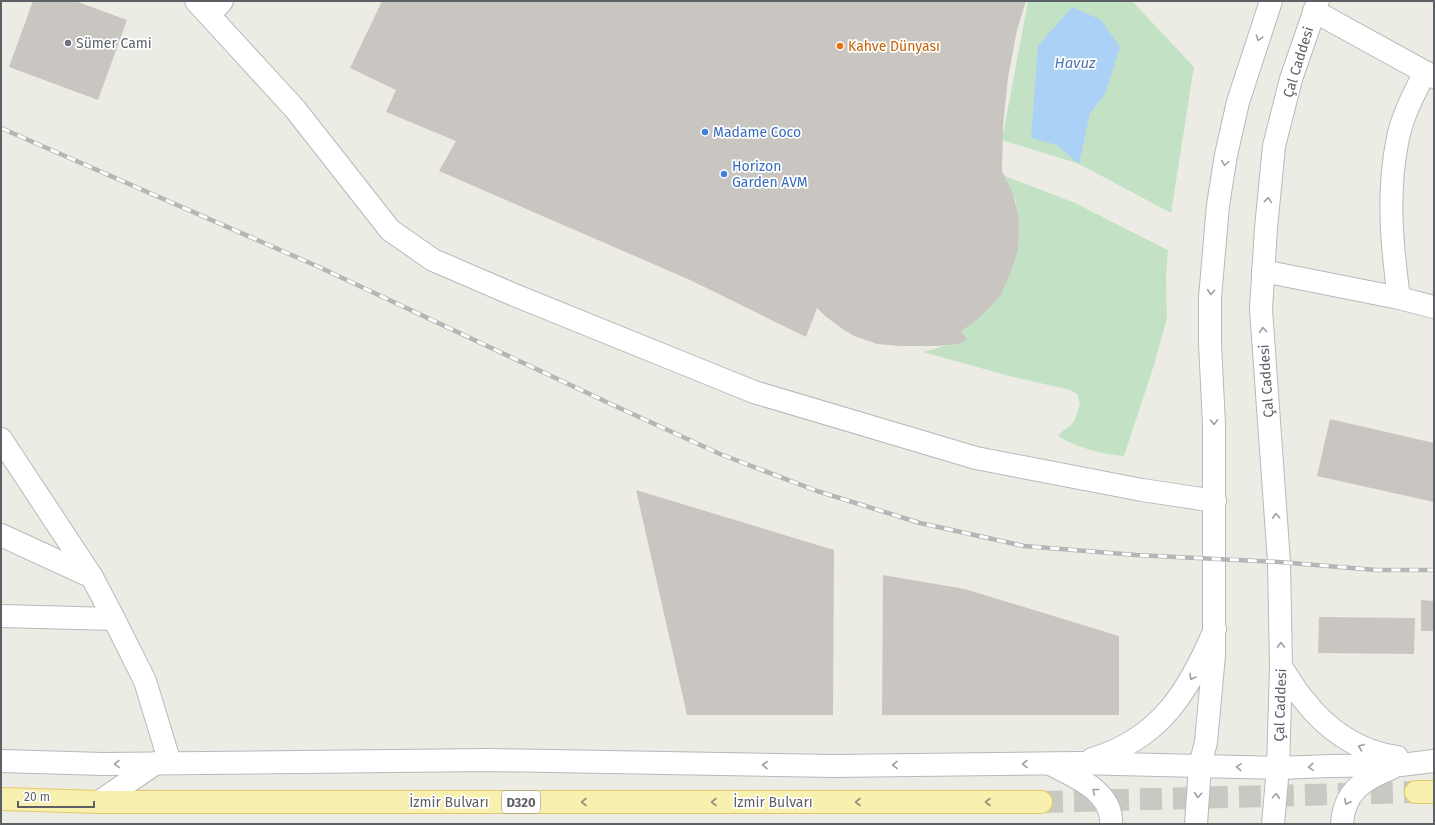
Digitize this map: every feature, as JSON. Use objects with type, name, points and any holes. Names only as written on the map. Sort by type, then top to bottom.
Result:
[{"type":"main road","name":"İzmir Bulvarı","points":[[1,799],[99,802],[1041,802]]},
{"type":"street","points":[[1196,824],[1200,766],[1206,742],[1210,711],[1215,629],[1213,559],[1215,501],[1214,418],[1210,343],[1210,298],[1218,205],[1226,155],[1238,102],[1271,1]]},
{"type":"street","points":[[209,6],[295,109],[390,230],[433,260],[512,294],[754,392],[976,458],[1142,490],[1215,501]]},
{"type":"street","points":[[1316,6],[1430,74],[1410,101],[1397,142],[1391,221],[1399,298]]},
{"type":"street","name":"Çal Caddesi","points":[[1273,824],[1278,768],[1281,666],[1279,562],[1261,309],[1266,228],[1274,146],[1291,79],[1316,6]]},
{"type":"street","points":[[1263,271],[1399,298],[1434,307]]},
{"type":"street","points":[[1,439],[92,577],[114,619],[145,681],[163,763]]},
{"type":"street","points":[[1,535],[92,577]]},
{"type":"street","points":[[1,616],[114,619]]},
{"type":"street","points":[[1076,763],[1124,747],[1142,736],[1160,721],[1178,700],[1190,681],[1203,658],[1215,629]]},
{"type":"street","points":[[1281,666],[1308,706],[1324,722],[1355,745],[1383,755],[1430,761]]},
{"type":"street","points":[[1,761],[103,764],[488,760],[833,766],[1076,763],[1278,768],[1401,765],[1430,761]]},
{"type":"street","points":[[99,802],[163,763]]},
{"type":"street","points":[[1049,764],[1082,781],[1101,796],[1110,812],[1111,824]]},
{"type":"street","points":[[1342,824],[1344,806],[1350,796],[1362,784],[1375,775],[1401,765]]},
{"type":"green space","points":[[1028,1],[1132,1],[1194,67],[1171,213],[1079,164],[1002,140]]},
{"type":"green space","points":[[1005,176],[1073,202],[1168,250],[1166,276],[1167,318],[1154,365],[1124,456],[1090,450],[1073,444],[1058,436],[1073,423],[1077,415],[1080,403],[1077,394],[1070,390],[1009,376],[923,352],[966,340],[961,331],[1003,289],[1014,264],[1019,233],[1016,202]]},
{"type":"water","name":"Havuz","points":[[1072,7],[1101,20],[1120,47],[1105,94],[1090,113],[1079,164],[1057,145],[1031,138],[1038,46]]},
{"type":"building","name":"Sümer Cami","points":[[33,1],[75,1],[127,20],[98,100],[9,67]]},
{"type":"building","name":"Horizon Garden AVM","points":[[382,1],[1026,1],[1017,30],[1008,78],[1003,126],[1002,171],[1012,191],[1018,214],[1019,226],[1018,250],[1011,272],[1001,294],[994,303],[977,320],[961,331],[967,340],[958,344],[938,346],[900,346],[877,344],[854,336],[844,330],[817,308],[806,337],[690,280],[439,171],[456,141],[386,112],[396,90],[350,68]]},
{"type":"building","points":[[1330,419],[1434,443],[1434,502],[1317,476]]},
{"type":"building","points":[[636,490],[834,550],[833,715],[687,715]]},
{"type":"building","points":[[883,575],[965,589],[1119,636],[1119,715],[882,715]]},
{"type":"building","points":[[1421,600],[1434,601],[1434,631],[1421,631]]},
{"type":"building","points":[[1319,617],[1415,618],[1414,654],[1318,653]]},
{"type":"tunnel","points":[[1041,802],[1416,792]]},
{"type":"railway","points":[[1,128],[319,267],[720,454],[817,491],[920,523],[1024,546],[1136,555],[1279,562],[1376,570],[1434,570]]},
{"type":"place","name":"Sümer Cami","points":[[68,43]]},
{"type":"place","name":"Kahve Dünyası","points":[[840,46]]},
{"type":"place","name":"Madame Coco","points":[[705,132]]},
{"type":"place","name":"Horizon Garden AVM","points":[[724,174]]}]
